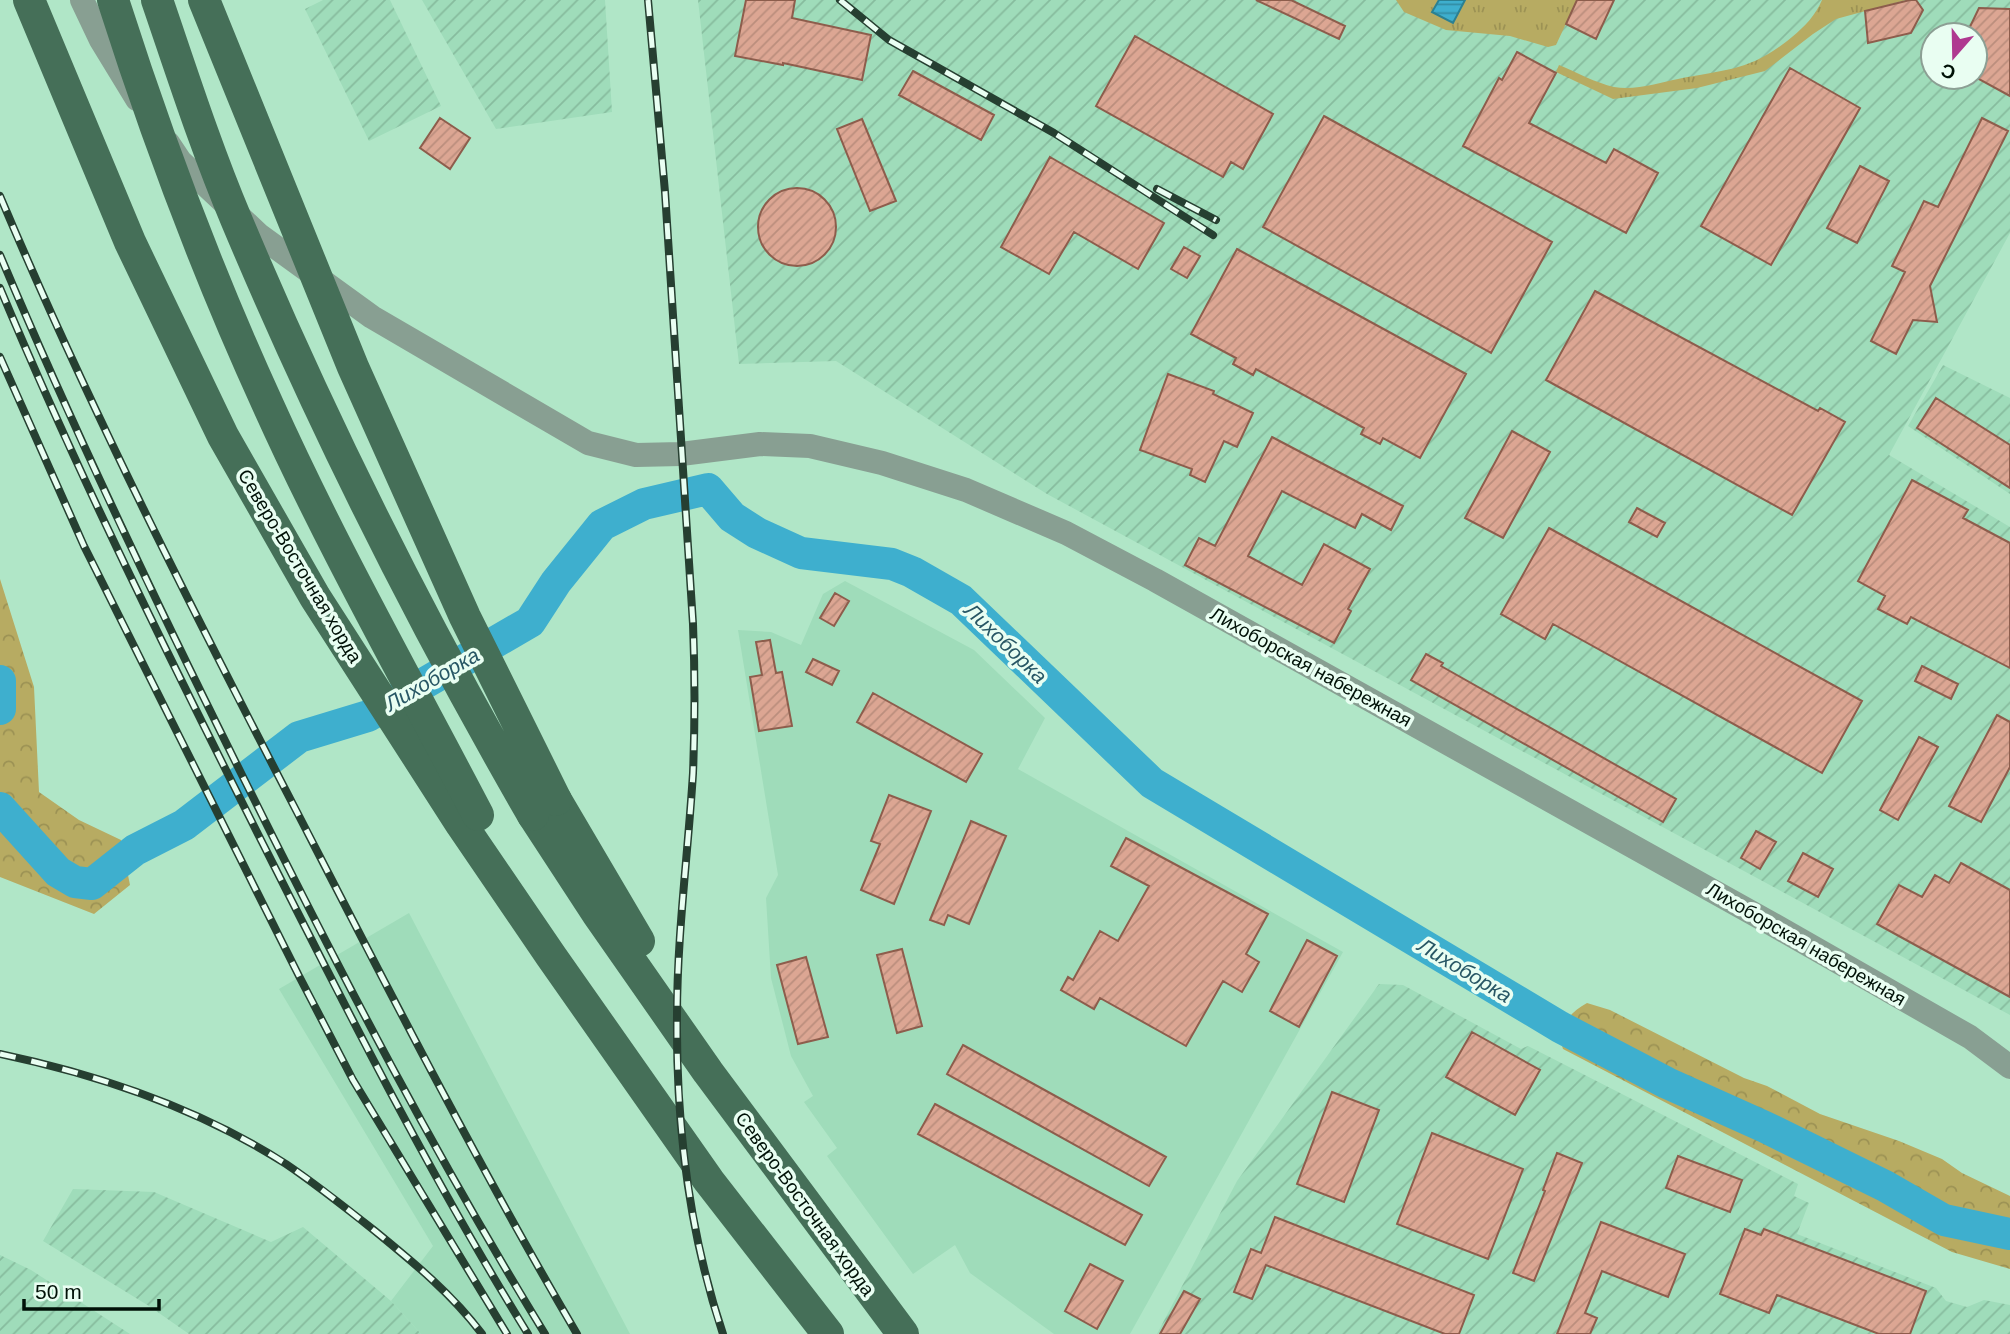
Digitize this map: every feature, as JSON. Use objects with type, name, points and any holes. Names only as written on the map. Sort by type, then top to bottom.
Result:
[{"type":"main road","name":"Северо-Восточная хорда","points":[[113,0],[196,236],[268,406],[470,819]]},
{"type":"main road","name":"Северо-Восточная хорда","points":[[157,0],[235,217],[370,513],[473,711],[545,808],[654,966],[709,1072],[903,1334]]},
{"type":"main road","name":"Северо-Восточная хорда","points":[[204,0],[277,186],[353,367],[465,617],[545,808]]},
{"type":"main road","name":"Северо-Восточная хорда","points":[[31,5],[130,242],[223,436],[315,597],[470,819],[709,1181],[828,1334]]},
{"type":"street","name":"Лихоборская набережная","points":[[82,0],[101,40],[140,104],[180,161],[260,235],[372,317],[561,429],[589,443],[636,455],[681,454],[760,444],[810,446],[882,463],[966,490],[1066,533],[1819,951],[1970,1037],[2010,1067]]},
{"type":"shaded area","points":[[323,0],[390,0],[441,106],[369,141],[305,9]]},
{"type":"shaded area","points":[[422,0],[605,0],[612,112],[496,129]]},
{"type":"shaded area","points":[[698,0],[2010,0],[2010,233],[1889,455],[2010,527],[2010,1015],[1047,494],[836,361],[739,364]]},
{"type":"shaded area","points":[[1943,365],[2010,398],[2010,494],[1908,426]]},
{"type":"shaded area","points":[[845,581],[974,650],[1045,718],[1018,769],[1343,952],[1130,1334],[1054,1334],[970,1273],[955,1245],[913,1274],[827,1156],[837,1148],[804,1102],[813,1096],[791,1056],[771,978],[766,898],[778,875],[738,630],[771,632],[801,645],[823,594]]},
{"type":"shaded area","points":[[409,913],[630,1334],[421,1334],[391,1301],[433,1246],[279,989]]},
{"type":"shaded area","points":[[1379,984],[1403,985],[1521,1049],[1528,1046],[1798,1184],[1794,1196],[1809,1203],[1797,1234],[1936,1288],[1946,1301],[1967,1307],[1984,1300],[2010,1305],[2010,1334],[1157,1334],[1237,1181]]},
{"type":"shaded area","points":[[73,1189],[154,1192],[271,1242],[303,1227],[391,1301],[421,1334],[189,1334],[149,1306],[43,1241]]},
{"type":"shaded area","points":[[0,1255],[31,1270],[130,1334],[0,1334]]},
{"type":"green space","points":[[1396,0],[1577,0],[1556,45],[1548,47],[1510,36],[1446,30],[1404,12]]},
{"type":"green space","points":[[1822,0],[1906,0],[1836,19],[1765,71],[1697,88],[1613,99],[1556,72],[1559,65],[1607,85],[1630,88],[1738,67],[1764,56],[1792,37],[1809,20]]},
{"type":"green space","points":[[0,579],[34,687],[39,792],[79,820],[121,840],[130,885],[94,914],[0,877]]},
{"type":"green space","points":[[1587,1003],[1610,1010],[1820,1114],[1942,1159],[1962,1173],[2010,1196],[2010,1269],[1952,1252],[1563,1049],[1561,1034],[1566,1022],[1575,1011]]},
{"type":"water","points":[[1439,0],[1465,0],[1453,23],[1432,12]]},
{"type":"building","points":[[746,0],[795,0],[792,18],[871,35],[862,80],[735,56]]},
{"type":"building","points":[[1256,0],[1291,0],[1345,26],[1339,39]]},
{"type":"building","points":[[1577,0],[1614,0],[1596,39],[1566,24]]},
{"type":"building","points":[[1916,0],[1923,10],[1911,33],[1868,43],[1865,11]]},
{"type":"building","points":[[1979,8],[2010,9],[2010,96],[1989,85],[1989,21],[1973,21]]},
{"type":"building","points":[[1135,36],[1273,114],[1243,169],[1231,162],[1223,177],[1096,106]]},
{"type":"building","points":[[1517,52],[1556,73],[1529,123],[1606,163],[1614,149],[1658,173],[1626,233],[1463,146],[1499,78],[1502,80]]},
{"type":"building","points":[[1790,68],[1860,108],[1771,265],[1701,226]]},
{"type":"building","points":[[913,71],[994,115],[981,140],[899,95]]},
{"type":"building","points":[[1324,116],[1552,242],[1491,353],[1263,227]]},
{"type":"building","points":[[440,118],[470,138],[450,169],[420,148]]},
{"type":"building","points":[[1982,118],[2008,131],[1930,286],[1937,322],[1913,320],[1896,354],[1871,341],[1905,272],[1892,266],[1924,201],[1938,207]]},
{"type":"building","points":[[862,119],[896,201],[870,211],[837,129]]},
{"type":"building","points":[[1050,157],[1164,223],[1138,269],[1074,232],[1049,274],[1001,247]]},
{"type":"building","points":[[1860,166],[1889,181],[1857,243],[1827,228]]},
{"type":"building","points":[[797,188],[812,191],[829,205],[836,227],[833,242],[819,259],[797,266],[782,263],[765,249],[758,227],[761,212],[775,195]]},
{"type":"building","points":[[1184,247],[1200,256],[1187,278],[1171,269]]},
{"type":"building","points":[[1237,249],[1466,374],[1420,458],[1383,438],[1380,444],[1361,434],[1364,428],[1256,369],[1253,375],[1233,364],[1236,358],[1191,334]]},
{"type":"building","points":[[1595,291],[1818,411],[1820,408],[1845,422],[1792,515],[1546,380]]},
{"type":"building","points":[[1168,374],[1214,391],[1213,394],[1253,413],[1237,447],[1224,441],[1205,482],[1190,475],[1192,469],[1140,450]]},
{"type":"building","points":[[1936,398],[2010,445],[2010,488],[1917,428]]},
{"type":"building","points":[[1512,431],[1550,452],[1503,538],[1465,518]]},
{"type":"building","points":[[1272,437],[1403,506],[1391,530],[1362,514],[1355,528],[1282,491],[1248,556],[1302,585],[1324,544],[1370,569],[1348,609],[1351,611],[1334,643],[1185,565],[1199,538],[1215,546]]},
{"type":"building","points":[[1912,480],[1968,510],[1963,518],[2010,543],[2010,668],[1911,617],[1907,624],[1878,609],[1885,596],[1858,581]]},
{"type":"building","points":[[1637,508],[1665,523],[1657,537],[1629,522]]},
{"type":"building","points":[[1549,528],[1862,701],[1822,773],[1553,624],[1545,639],[1501,614]]},
{"type":"building","points":[[835,593],[849,601],[834,626],[820,618]]},
{"type":"building","points":[[770,640],[776,673],[782,672],[792,726],[759,731],[750,677],[762,675],[756,642]]},
{"type":"building","points":[[1426,654],[1443,663],[1441,666],[1676,799],[1663,822],[1411,680]]},
{"type":"building","points":[[813,659],[839,671],[832,685],[806,672]]},
{"type":"building","points":[[1922,666],[1958,684],[1951,699],[1915,681]]},
{"type":"building","points":[[873,693],[982,754],[966,782],[857,722]]},
{"type":"building","points":[[1997,715],[2010,722],[2010,767],[1981,822],[1949,806]]},
{"type":"building","points":[[1919,737],[1938,747],[1898,820],[1880,810]]},
{"type":"building","points":[[889,795],[931,811],[894,904],[861,890],[880,844],[871,841]]},
{"type":"building","points":[[971,821],[1006,836],[969,924],[948,915],[944,925],[930,920]]},
{"type":"building","points":[[1756,831],[1776,842],[1760,869],[1741,858]]},
{"type":"building","points":[[1126,838],[1268,914],[1246,954],[1259,962],[1242,992],[1223,981],[1186,1046],[1100,998],[1094,1009],[1061,990],[1068,977],[1073,980],[1100,931],[1118,941],[1149,886],[1111,866]]},
{"type":"building","points":[[1803,853],[1833,869],[1818,897],[1788,881]]},
{"type":"building","points":[[1961,863],[2010,890],[2010,997],[1877,924],[1899,885],[1922,897],[1935,875],[1949,883]]},
{"type":"building","points":[[1307,940],[1337,956],[1299,1027],[1270,1011]]},
{"type":"building","points":[[902,949],[922,1026],[897,1033],[877,955]]},
{"type":"building","points":[[806,957],[828,1037],[798,1044],[777,965]]},
{"type":"building","points":[[1472,1032],[1540,1070],[1515,1115],[1446,1077]]},
{"type":"building","points":[[963,1045],[1166,1157],[1149,1186],[947,1074]]},
{"type":"building","points":[[1332,1092],[1379,1110],[1344,1202],[1297,1184]]},
{"type":"building","points":[[935,1104],[1142,1215],[1125,1245],[918,1134]]},
{"type":"building","points":[[1432,1133],[1523,1169],[1488,1259],[1397,1224]]},
{"type":"building","points":[[1557,1153],[1582,1163],[1534,1281],[1513,1273]]},
{"type":"building","points":[[1678,1156],[1742,1180],[1730,1212],[1666,1188]]},
{"type":"building","points":[[1275,1217],[1474,1295],[1459,1334],[1445,1334],[1266,1265],[1252,1299],[1234,1292],[1251,1249],[1261,1253]]},
{"type":"building","points":[[1601,1222],[1685,1254],[1668,1297],[1602,1271],[1585,1313],[1597,1318],[1590,1334],[1557,1334]]},
{"type":"building","points":[[1745,1229],[1761,1235],[1764,1229],[1926,1291],[1910,1334],[1879,1334],[1777,1295],[1769,1313],[1720,1294]]},
{"type":"building","points":[[1090,1264],[1123,1281],[1097,1329],[1065,1311]]},
{"type":"building","points":[[1184,1291],[1200,1299],[1180,1334],[1160,1334]]},
{"type":"waterway","name":"Лихоборка","points":[[0,808],[58,872],[75,882],[92,884],[135,850],[184,825],[299,737],[368,716],[530,622],[556,582],[602,525],[644,504],[708,489],[732,517],[757,533],[801,553],[892,564],[912,572],[961,600],[1152,783],[1560,1027],[1667,1083],[1885,1186],[1944,1220],[2010,1234]]},
{"type":"waterway","name":"Лихоборка","points":[[0,681],[0,709]]},
{"type":"railway","points":[[648,0],[665,192],[694,643],[693,773],[677,986],[679,1096],[693,1217],[701,1257],[723,1334]]},
{"type":"railway","points":[[840,0],[889,40],[1054,133],[1213,235]]},
{"type":"railway","points":[[1157,189],[1216,220]]},
{"type":"railway","points":[[0,196],[69,353],[220,661],[434,1076],[577,1334]]},
{"type":"railway","points":[[0,255],[59,392],[122,527],[286,864],[429,1135],[545,1334]]},
{"type":"railway","points":[[0,288],[93,498],[262,842],[423,1153],[528,1334]]},
{"type":"railway","points":[[0,357],[84,546],[299,976],[353,1080],[507,1334]]},
{"type":"railway","points":[[0,1054],[75,1072],[148,1096],[253,1144],[309,1180],[418,1267],[445,1292],[482,1334]]}]
